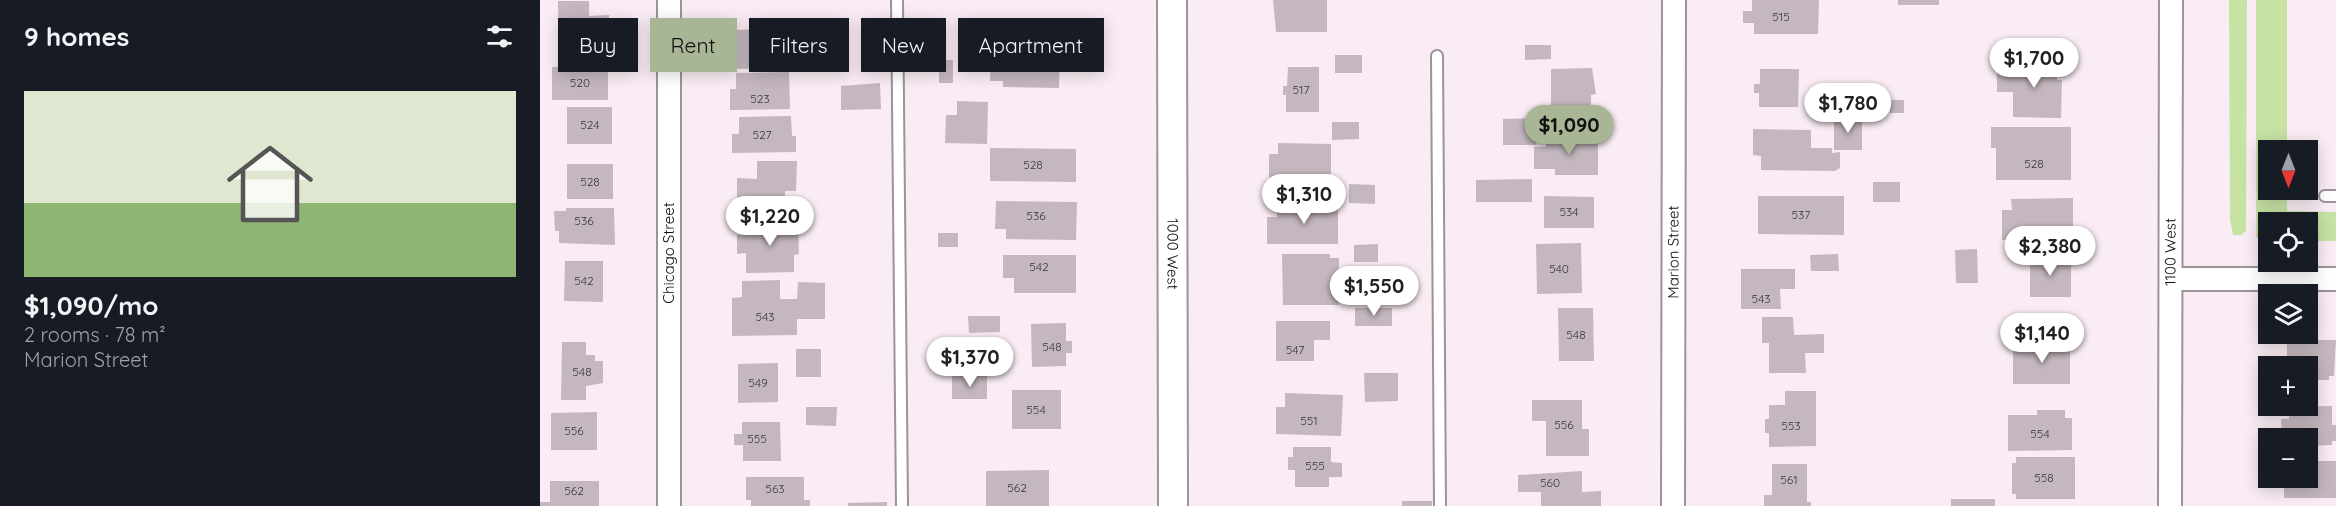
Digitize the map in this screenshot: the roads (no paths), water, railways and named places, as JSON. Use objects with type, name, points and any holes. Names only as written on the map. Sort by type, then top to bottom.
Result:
[{"type":"street","name":"Chicago Street","points":[[669,0],[669,506]]},
{"type":"street","name":"1000 West","points":[[1172,0],[1173,506]]},
{"type":"street","name":"Marion Street","points":[[1673,506],[1674,0]]},
{"type":"street","name":"1100 West","points":[[2170,506],[2171,0]]},
{"type":"street","points":[[2171,279],[2336,279]]},
{"type":"lane","points":[[897,0],[902,506]]},
{"type":"lane","points":[[1437,56],[1440,506]]}]
